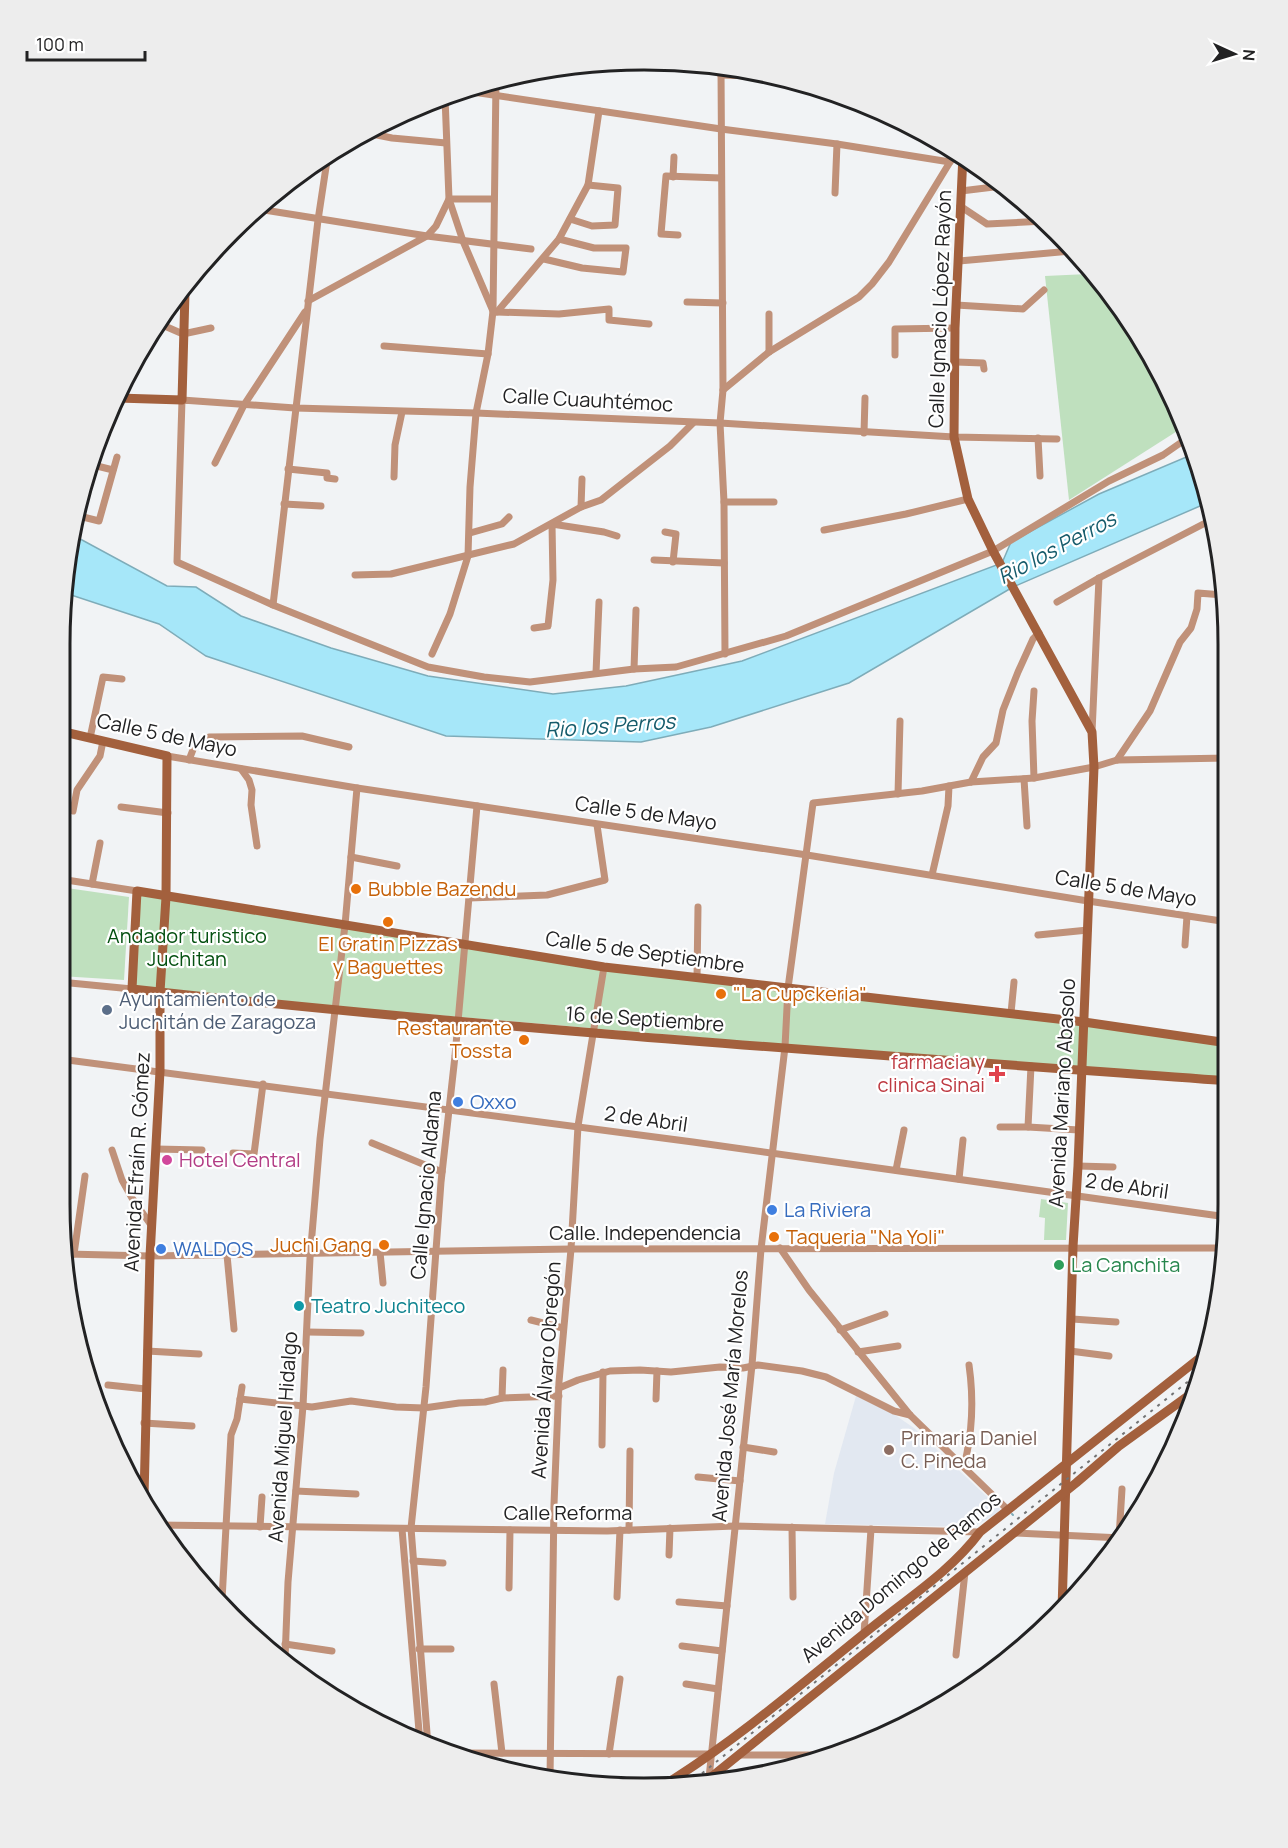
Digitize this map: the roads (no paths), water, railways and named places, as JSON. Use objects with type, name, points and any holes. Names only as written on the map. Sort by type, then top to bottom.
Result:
[{"type":"street","points":[[721,75],[723,390],[720,423],[724,502],[725,654]]},
{"type":"street","points":[[432,654],[450,614],[468,556],[476,413],[495,312],[495,90]]},
{"type":"street","points":[[486,93],[950,162],[889,262],[872,284],[852,302],[769,352],[723,390]]},
{"type":"street","points":[[445,106],[449,199],[463,241],[495,312]]},
{"type":"street","points":[[495,312],[544,259],[559,239],[588,185],[598,111]]},
{"type":"street","points":[[379,135],[446,143]]},
{"type":"street","points":[[835,193],[837,144]]},
{"type":"street","points":[[673,177],[674,157]]},
{"type":"street","points":[[273,605],[326,167]]},
{"type":"street","name":"Calle Ignacio López Rayón","points":[[962,167],[955,328],[954,437],[969,499],[994,554],[1092,732]]},
{"type":"street","points":[[678,235],[661,234],[666,177],[721,178]]},
{"type":"street","points":[[570,219],[591,226],[615,225],[618,188],[588,185]]},
{"type":"street","points":[[961,191],[991,187]]},
{"type":"street","points":[[449,199],[494,199]]},
{"type":"street","points":[[308,301],[427,236],[436,226],[449,199]]},
{"type":"street","points":[[960,206],[987,224],[1032,222]]},
{"type":"street","points":[[269,211],[427,236],[531,249]]},
{"type":"street","points":[[544,259],[582,268],[623,272],[626,248],[594,248],[559,239]]},
{"type":"street","points":[[959,261],[1062,252]]},
{"type":"street","points":[[956,305],[1023,309],[1044,290]]},
{"type":"street","points":[[185,301],[177,562],[273,605],[428,667],[484,677],[530,682],[634,669],[676,667],[786,636],[994,554],[1109,481],[1163,455],[1181,443]]},
{"type":"street","points":[[687,302],[723,303]]},
{"type":"street","points":[[495,312],[559,314],[609,309],[609,320],[649,324]]},
{"type":"street","points":[[215,463],[244,405],[307,310]]},
{"type":"street","points":[[769,314],[769,352]]},
{"type":"street","points":[[166,327],[183,334],[211,328]]},
{"type":"street","points":[[895,355],[895,329],[955,328]]},
{"type":"street","points":[[384,346],[488,354]]},
{"type":"street","points":[[956,362],[983,363],[984,369]]},
{"type":"street","name":"Calle Cuauhtémoc","points":[[126,398],[295,408],[720,423],[954,437],[1057,439]]},
{"type":"street","points":[[864,433],[866,398]]},
{"type":"street","points":[[394,477],[395,445],[402,412]]},
{"type":"street","points":[[355,575],[391,574],[514,544],[581,507],[601,500],[670,446],[693,423]]},
{"type":"street","points":[[1038,438],[1040,476]]},
{"type":"street","points":[[85,518],[99,521],[117,457]]},
{"type":"street","points":[[99,467],[113,470]]},
{"type":"street","points":[[288,469],[327,473],[327,478],[335,479]]},
{"type":"street","points":[[581,507],[582,479]]},
{"type":"street","points":[[824,530],[969,499]]},
{"type":"street","points":[[724,502],[774,502]]},
{"type":"street","points":[[284,504],[321,506]]},
{"type":"street","points":[[470,533],[502,524],[509,517]]},
{"type":"street","points":[[552,524],[617,536]]},
{"type":"street","points":[[534,628],[548,626],[553,580],[552,524]]},
{"type":"street","points":[[1057,602],[1204,524]]},
{"type":"street","points":[[665,532],[676,534],[673,562]]},
{"type":"street","points":[[654,560],[724,564]]},
{"type":"street","name":"Avenida Mariano Abasolo","points":[[1063,1595],[1073,1247],[1088,930],[1094,767],[1092,732],[1099,578]]},
{"type":"street","points":[[1116,760],[1150,711],[1180,642],[1191,628],[1197,609],[1198,593],[1215,594]]},
{"type":"street","points":[[596,673],[599,602]]},
{"type":"street","points":[[634,669],[636,610]]},
{"type":"street","points":[[971,782],[983,757],[996,743],[1004,710],[1018,672],[1033,639],[1039,633]]},
{"type":"street","points":[[90,738],[103,677],[122,679]]},
{"type":"street","points":[[1034,691],[1032,721],[1034,778]]},
{"type":"street","points":[[900,722],[898,794],[971,782],[1034,778],[1094,767],[1116,760],[1218,758]]},
{"type":"street","name":"Calle 5 de Mayo","points":[[70,733],[167,756],[357,788],[807,855],[1218,921]]},
{"type":"street","points":[[189,760],[194,747],[209,737],[302,736],[349,747]]},
{"type":"street","points":[[73,811],[77,790],[100,756],[103,741]]},
{"type":"street","name":"Avenida Efraín R. Gómez","points":[[144,1485],[150,1256],[166,897],[167,756]]},
{"type":"street","points":[[241,769],[249,780],[252,790],[251,805],[257,846]]},
{"type":"street","points":[[1024,779],[1027,826]]},
{"type":"street","points":[[932,875],[948,806],[949,786]]},
{"type":"street","name":"Avenida Miguel Hidalgo","points":[[285,1651],[288,1582],[303,1406],[310,1253],[345,925],[357,788]]},
{"type":"street","name":"Avenida José María Morelos","points":[[710,1774],[752,1365],[760,1249],[785,1047],[788,988],[813,803],[898,794]]},
{"type":"street","name":"Calle Ignacio Aldama","points":[[419,1731],[411,1528],[424,1408],[435,1251],[477,806]]},
{"type":"street","points":[[121,807],[168,813]]},
{"type":"street","points":[[469,898],[547,896],[605,880],[597,825]]},
{"type":"street","points":[[92,884],[100,843]]},
{"type":"street","points":[[351,857],[397,866]]},
{"type":"street","name":"Calle 5 de Septiembre","points":[[70,881],[604,967],[1011,1013],[1218,1042]]},
{"type":"street","points":[[132,989],[137,891]]},
{"type":"street","points":[[697,978],[698,907]]},
{"type":"street","points":[[1185,945],[1187,916]]},
{"type":"street","points":[[1038,935],[1088,930]]},
{"type":"street","name":"Avenida Álvaro Obregón","points":[[550,1769],[554,1529],[563,1328],[571,1249],[578,1126],[604,967]]},
{"type":"street","points":[[1011,1013],[1014,982]]},
{"type":"street","name":"16 de Septiembre","points":[[70,983],[593,1034],[1218,1080]]},
{"type":"street","name":"2 de Abril","points":[[70,1060],[578,1126],[1217,1216]]},
{"type":"street","points":[[1028,1126],[1031,1066]]},
{"type":"street","points":[[233,1153],[254,1154],[263,1084]]},
{"type":"street","points":[[1000,1127],[1028,1126],[1079,1130]]},
{"type":"street","points":[[896,1170],[904,1130]]},
{"type":"street","points":[[959,1179],[963,1140]]},
{"type":"street","points":[[372,1143],[442,1172]]},
{"type":"street","points":[[156,1149],[202,1150]]},
{"type":"street","points":[[112,1150],[122,1180],[152,1227]]},
{"type":"street","points":[[1078,1166],[1113,1167]]},
{"type":"street","points":[[72,1243],[85,1176]]},
{"type":"street","points":[[780,1248],[840,1330],[910,1415],[1008,1510]]},
{"type":"street","name":"Calle. Independencia","points":[[73,1254],[150,1256],[571,1249],[1216,1248]]},
{"type":"street","points":[[380,1252],[383,1283]]},
{"type":"street","points":[[227,1255],[234,1329]]},
{"type":"street","points":[[840,1330],[885,1314]]},
{"type":"street","points":[[1072,1319],[1116,1322]]},
{"type":"street","points":[[531,1320],[563,1328]]},
{"type":"street","points":[[307,1332],[361,1334]]},
{"type":"street","points":[[858,1352],[898,1347]]},
{"type":"street","points":[[147,1351],[200,1354]]},
{"type":"street","points":[[1070,1351],[1109,1356]]},
{"type":"street","name":"Avenida Domingo de Ramos","points":[[678,1776],[712,1754],[864,1634],[965,1552],[980,1533],[1195,1362]]},
{"type":"street","points":[[240,1399],[312,1407],[351,1401],[424,1408],[559,1392],[603,1372],[743,1368],[752,1365],[802,1371],[826,1377],[894,1411],[910,1415]]},
{"type":"street","points":[[964,1466],[973,1417],[973,1390],[969,1365]]},
{"type":"street","points":[[502,1398],[503,1370]]},
{"type":"street","points":[[656,1399],[657,1371]]},
{"type":"street","points":[[602,1445],[603,1372]]},
{"type":"street","points":[[108,1385],[146,1389]]},
{"type":"street","points":[[222,1593],[231,1435],[237,1419],[242,1387]]},
{"type":"street","points":[[716,1773],[1119,1446],[1183,1399]]},
{"type":"street","points":[[144,1423],[192,1426]]},
{"type":"street","points":[[743,1447],[774,1452]]},
{"type":"street","points":[[629,1530],[630,1451]]},
{"type":"street","points":[[698,1477],[740,1481]]},
{"type":"street","points":[[1121,1524],[1122,1489]]},
{"type":"street","points":[[296,1491],[356,1494]]},
{"type":"street","points":[[260,1527],[262,1497]]},
{"type":"street","name":"Calle Reforma","points":[[169,1525],[510,1530],[629,1530],[735,1526],[980,1533]]},
{"type":"street","points":[[792,1527],[793,1597]]},
{"type":"street","name":"Calle Ignacio Aldama","points":[[402,1528],[415,1640],[419,1649],[427,1735]]},
{"type":"street","points":[[669,1555],[670,1528]]},
{"type":"street","points":[[864,1634],[871,1529]]},
{"type":"street","points":[[509,1588],[510,1530]]},
{"type":"street","points":[[617,1596],[620,1530]]},
{"type":"street","points":[[1013,1533],[1110,1538]]},
{"type":"street","points":[[414,1561],[443,1563]]},
{"type":"street","points":[[956,1655],[965,1572]]},
{"type":"street","points":[[679,1602],[727,1606]]},
{"type":"street","points":[[285,1644],[332,1651]]},
{"type":"street","points":[[682,1646],[722,1651]]},
{"type":"street","points":[[419,1649],[451,1649]]},
{"type":"street","points":[[609,1754],[620,1679]]},
{"type":"street","points":[[494,1684],[502,1753]]},
{"type":"street","points":[[686,1684],[718,1689]]},
{"type":"street","points":[[480,1753],[712,1754]]},
{"type":"street","points":[[739,1755],[799,1756]]},
{"type":"water","name":"Rio los Perros","points":[[1186,457],[1200,506],[1013,587],[849,683],[711,727],[641,742],[446,736],[206,656],[159,624],[73,596],[81,539],[167,586],[196,587],[241,616],[331,648],[428,676],[553,694],[626,686],[742,661],[1002,563],[1011,542],[1099,494]]},
{"type":"railway","points":[[701,1774],[1189,1380]]},
{"type":"place","name":"Bubble Bazendu","points":[[356,889]]},
{"type":"place","name":"El Gratin Pizzas y Baguettes","points":[[388,922]]},
{"type":"place","name":"\"La Cupckeria\"","points":[[721,994]]},
{"type":"place","name":"Ayuntamiento de Juchitán de Zaragoza","points":[[107,1010]]},
{"type":"place","name":"Restaurante Tossta","points":[[524,1040]]},
{"type":"place","name":"farmacia y clinica Sinai","points":[[997,1074]]},
{"type":"place","name":"Oxxo","points":[[458,1102]]},
{"type":"place","name":"Hotel Central","points":[[167,1160]]},
{"type":"place","name":"La Riviera","points":[[772,1210]]},
{"type":"place","name":"Taqueria \"Na Yoli\"","points":[[774,1237]]},
{"type":"place","name":"Juchi Gang","points":[[384,1245]]},
{"type":"place","name":"WALDOS","points":[[161,1249]]},
{"type":"place","name":"La Canchita","points":[[1059,1265]]},
{"type":"place","name":"Teatro Juchiteco","points":[[299,1306]]},
{"type":"place","name":"Primaria Daniel C. Pineda","points":[[889,1450]]},
{"type":"park label","name":"Andador turistico Juchitan","points":[[187,948]]}]
